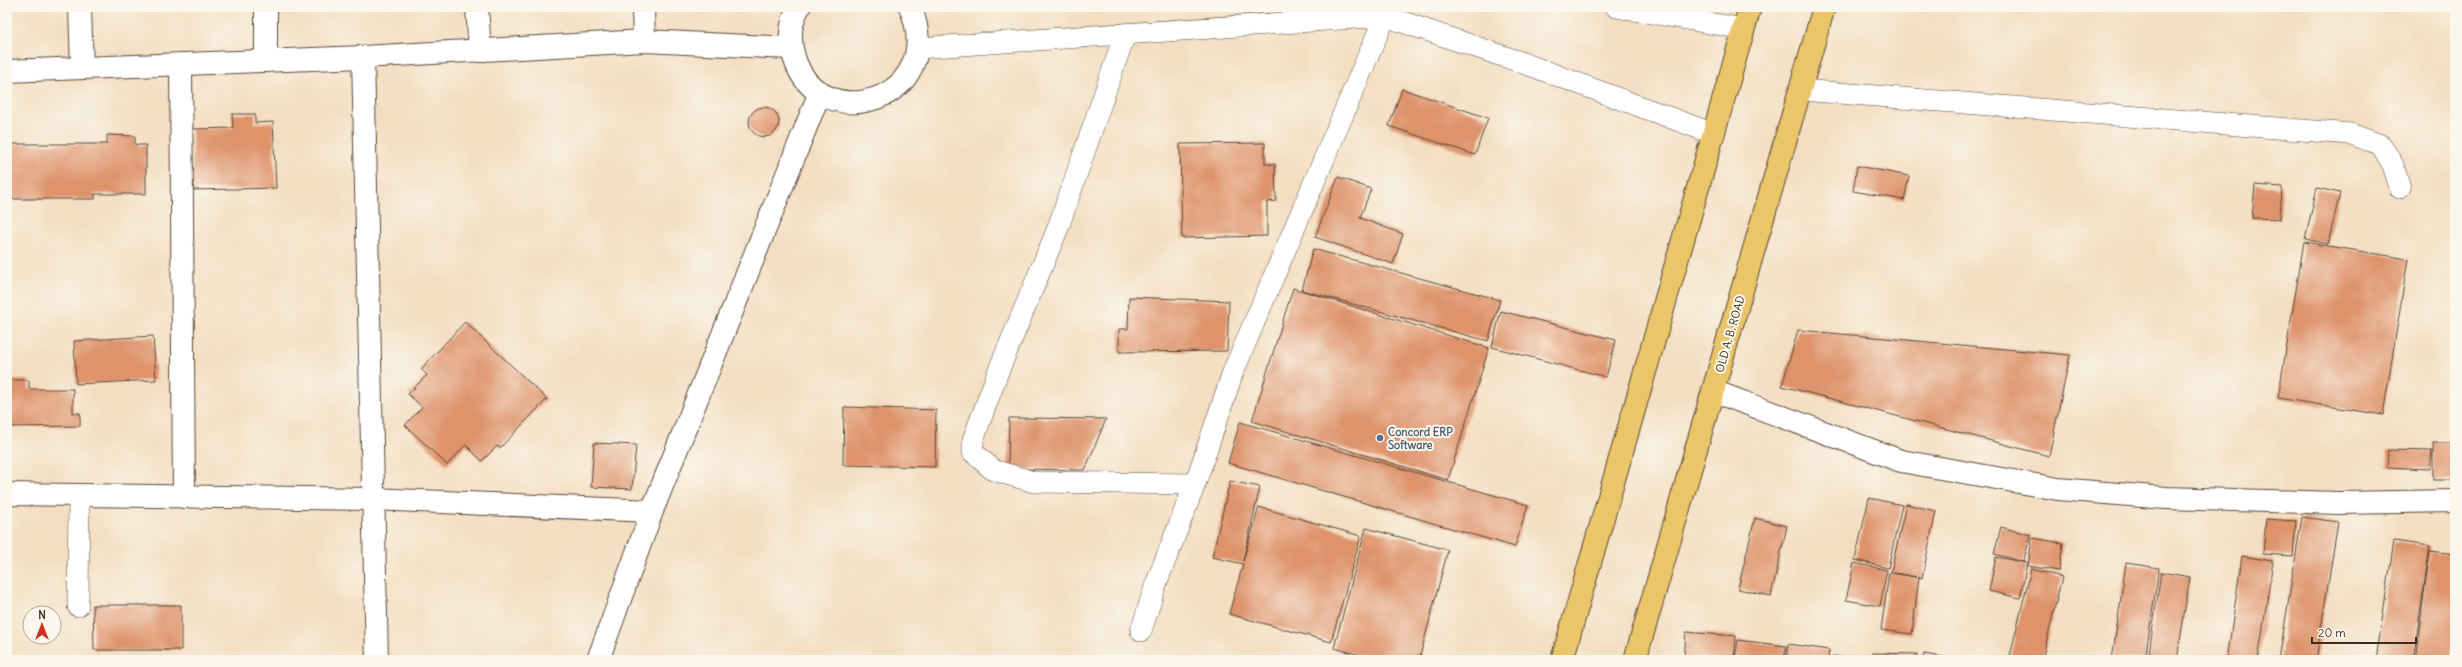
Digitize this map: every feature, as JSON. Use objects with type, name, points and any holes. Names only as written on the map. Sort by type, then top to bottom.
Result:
[{"type":"main road","points":[[1562,660],[1750,7]]},
{"type":"main road","name":"OLD A. B. ROAD","points":[[1635,660],[1824,7]]},
{"type":"street","points":[[80,7],[82,68]]},
{"type":"street","points":[[266,7],[266,61]]},
{"type":"street","points":[[478,7],[480,51]]},
{"type":"street","points":[[643,7],[644,41]]},
{"type":"street","points":[[799,7],[790,30],[791,48],[796,65],[806,81],[820,92],[837,100],[854,103],[873,100],[889,92],[903,80],[913,65],[918,48],[918,25],[910,7]]},
{"type":"street","points":[[7,71],[363,57],[644,41],[791,48]]},
{"type":"street","points":[[363,57],[372,499],[378,660]]},
{"type":"street","points":[[181,64],[184,497]]},
{"type":"street","points":[[598,660],[652,511],[820,92]]},
{"type":"street","points":[[1713,391],[1901,461],[2058,490],[2166,498],[2339,503],[2455,501]]},
{"type":"street","points":[[7,494],[372,499],[652,511]]},
{"type":"lane","points":[[1616,7],[1744,29]]},
{"type":"lane","points":[[918,48],[1125,34],[1387,11],[1714,134]]},
{"type":"lane","points":[[1141,630],[1156,584],[1195,484],[1233,372],[1387,11]]},
{"type":"lane","points":[[1125,34],[1058,228],[998,372],[975,433],[973,440],[973,452],[993,470],[1034,482],[1195,484]]},
{"type":"lane","points":[[1800,90],[2351,134],[2381,145],[2393,165],[2400,188]]},
{"type":"lane","points":[[78,606],[79,495]]},
{"type":"building","points":[[1402,89],[1488,118],[1475,155],[1389,126]]},
{"type":"building","points":[[764,107],[775,111],[779,122],[775,133],[764,137],[753,133],[749,122],[753,111]]},
{"type":"building","points":[[232,114],[255,114],[255,123],[273,122],[276,188],[193,190],[192,129],[233,128]]},
{"type":"building","points":[[107,135],[135,136],[135,145],[146,145],[146,194],[95,194],[95,199],[7,199],[7,144],[107,144]]},
{"type":"building","points":[[1265,143],[1265,164],[1275,164],[1276,201],[1267,202],[1267,236],[1182,238],[1180,144]]},
{"type":"building","points":[[1857,166],[1909,176],[1904,200],[1853,191]]},
{"type":"building","points":[[1338,177],[1371,189],[1360,218],[1403,234],[1393,264],[1315,237]]},
{"type":"building","points":[[2255,185],[2282,187],[2280,219],[2252,218]]},
{"type":"building","points":[[2317,188],[2340,193],[2328,244],[2305,239]]},
{"type":"building","points":[[2304,242],[2408,259],[2383,415],[2278,398]]},
{"type":"building","points":[[1313,249],[1500,300],[1488,341],[1302,290]]},
{"type":"building","points":[[1293,288],[1489,348],[1448,480],[1252,421]]},
{"type":"building","points":[[1129,297],[1229,301],[1227,351],[1119,352],[1119,329],[1128,329]]},
{"type":"building","points":[[1501,311],[1616,340],[1606,377],[1492,347]]},
{"type":"building","points":[[465,322],[547,399],[500,448],[497,446],[482,461],[466,445],[447,465],[405,425],[422,407],[408,394],[427,375],[421,369]]},
{"type":"building","points":[[1798,330],[2070,355],[2049,456],[1782,386]]},
{"type":"building","points":[[153,336],[156,380],[76,384],[74,341]]},
{"type":"building","points":[[7,380],[29,380],[29,389],[73,389],[73,413],[80,413],[80,426],[7,427]]},
{"type":"building","points":[[844,407],[936,410],[935,467],[843,465]]},
{"type":"building","points":[[1009,418],[1106,419],[1085,470],[1008,469]]},
{"type":"building","points":[[1240,422],[1528,505],[1515,547],[1228,463]]},
{"type":"building","points":[[594,443],[636,445],[632,489],[591,487]]},
{"type":"building","points":[[2433,443],[2455,443],[2455,480],[2433,480]]},
{"type":"building","points":[[2388,450],[2432,451],[2430,469],[2387,467]]},
{"type":"building","points":[[1230,481],[1260,487],[1243,561],[1259,507],[1361,536],[1331,642],[1229,614],[1243,564],[1212,557]]},
{"type":"building","points":[[1869,498],[1902,505],[1888,568],[1855,560]]},
{"type":"building","points":[[1906,504],[1936,511],[1922,578],[1919,577],[1912,634],[1881,630],[1889,573],[1916,577],[1891,572]]},
{"type":"building","points":[[2302,517],[2338,522],[2316,660],[2279,660]]},
{"type":"building","points":[[1755,518],[1787,526],[1771,596],[1738,589]]},
{"type":"building","points":[[2266,519],[2296,521],[2293,556],[2263,554]]},
{"type":"building","points":[[2001,527],[2031,535],[2023,562],[1994,554]]},
{"type":"building","points":[[1366,528],[1448,550],[1419,660],[1379,660],[1334,648]]},
{"type":"building","points":[[2032,538],[2063,543],[2059,571],[2028,566]]},
{"type":"building","points":[[2394,541],[2430,546],[2413,660],[2376,660]]},
{"type":"building","points":[[2430,551],[2455,554],[2455,630],[2451,660],[2415,660]]},
{"type":"building","points":[[2242,556],[2273,561],[2258,660],[2227,660]]},
{"type":"building","points":[[1996,557],[2027,563],[2020,598],[1989,591]]},
{"type":"building","points":[[1854,563],[1887,570],[1880,606],[1846,600]]},
{"type":"building","points":[[2126,563],[2159,568],[2145,660],[2112,660]]},
{"type":"building","points":[[2031,569],[2062,577],[2042,660],[2009,660]]},
{"type":"building","points":[[2161,572],[2190,577],[2177,660],[2148,660]]},
{"type":"building","points":[[93,605],[181,605],[181,650],[94,650]]},
{"type":"building","points":[[1686,632],[1736,636],[1734,660],[1684,660]]},
{"type":"building","points":[[1738,640],[1786,646],[1784,660],[1735,660]]},
{"type":"building","points":[[1788,644],[1829,650],[1828,660],[1786,660]]},
{"type":"building","points":[[1872,653],[1917,654],[1917,660],[1872,660]]},
{"type":"building","points":[[1924,654],[1954,659],[1954,660],[1923,660]]},
{"type":"building","points":[[1833,656],[1860,659],[1860,660],[1833,660]]},
{"type":"place","name":"Concord ERP Software","points":[[1380,438]]}]
